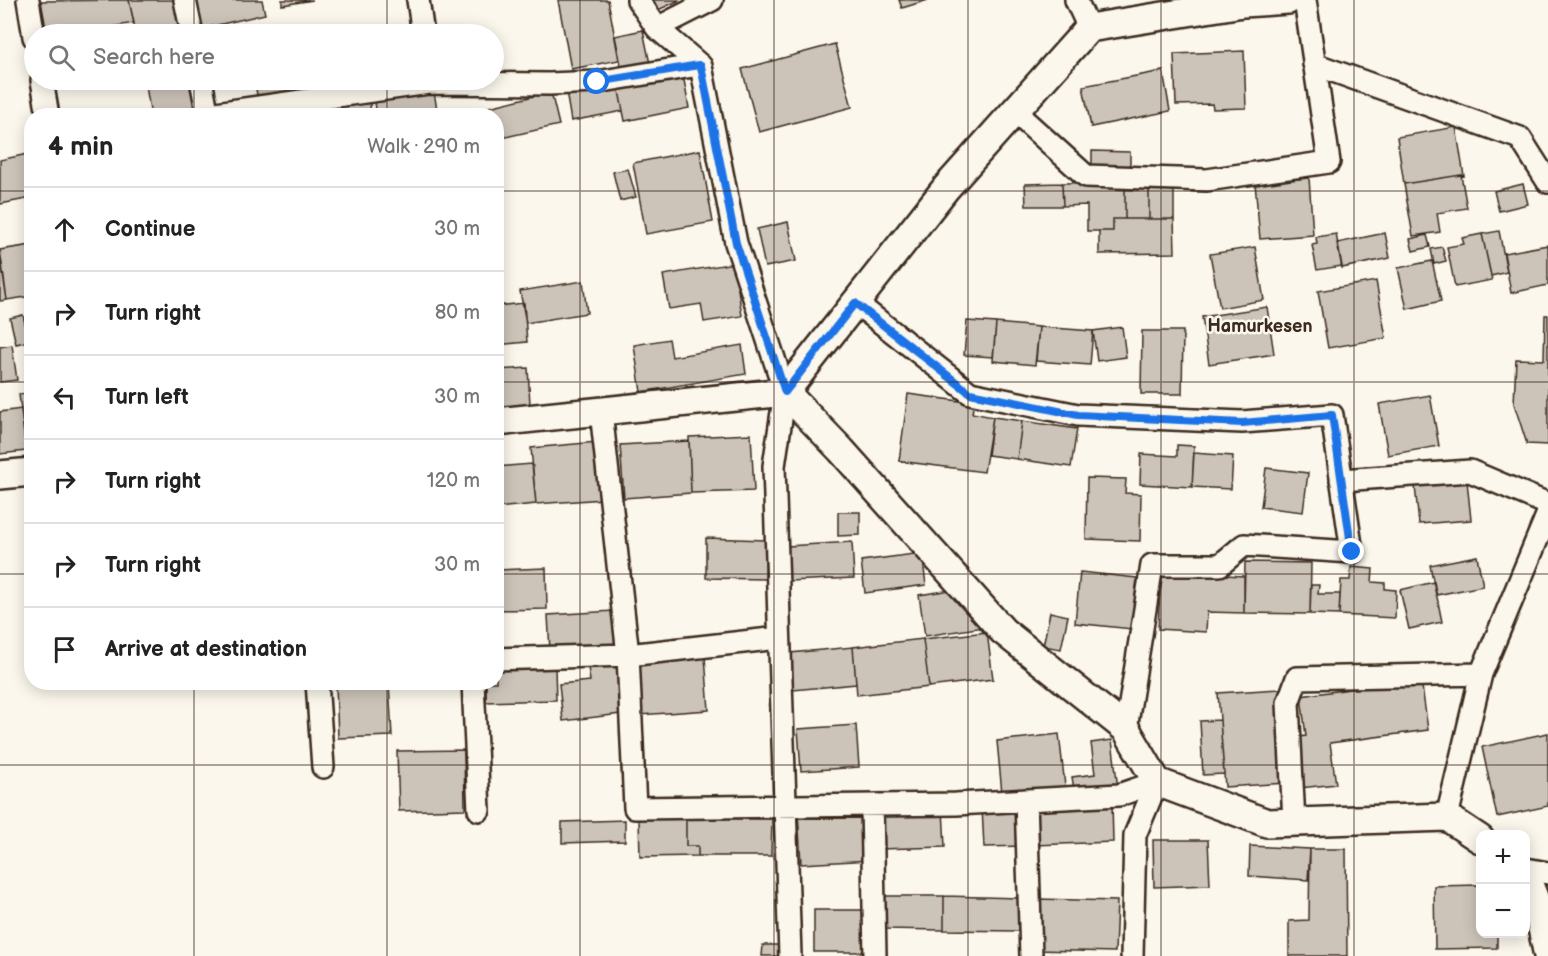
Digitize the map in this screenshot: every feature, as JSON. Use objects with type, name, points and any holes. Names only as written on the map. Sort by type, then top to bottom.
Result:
[{"type":"street","points":[[28,0],[32,24]]},
{"type":"street","points":[[185,0],[190,24]]},
{"type":"street","points":[[418,0],[422,24]]},
{"type":"street","points":[[638,0],[657,28],[699,65],[736,243],[785,392],[841,450],[1003,631],[1126,729],[1157,782],[1267,823],[1447,817],[1476,837]]},
{"type":"street","points":[[657,28],[712,0]]},
{"type":"street","points":[[1076,0],[1089,28]]},
{"type":"street","points":[[790,956],[774,466],[785,392],[946,188],[1089,28],[1243,2],[1288,0]]},
{"type":"street","points":[[1014,111],[1086,176],[1208,180],[1329,162],[1305,0]]},
{"type":"street","points":[[1314,64],[1520,138],[1548,182]]},
{"type":"street","points":[[504,83],[597,82],[699,65]]},
{"type":"street","points":[[44,90],[47,108]]},
{"type":"street","points":[[203,90],[207,108]]},
{"type":"street","points":[[254,108],[370,90]]},
{"type":"street","points":[[855,303],[970,393],[1078,415],[1242,423],[1332,415],[1352,552],[1244,545],[1220,565],[1152,565],[1126,729]]},
{"type":"street","points":[[504,421],[785,392]]},
{"type":"street","points":[[601,411],[628,655],[634,808],[872,806],[1026,800],[1119,795],[1157,782]]},
{"type":"street","points":[[1341,480],[1470,471],[1548,504]]},
{"type":"street","points":[[0,475],[24,473]]},
{"type":"street","points":[[1447,817],[1481,674],[1548,513]]},
{"type":"street","points":[[504,659],[628,655],[779,638]]},
{"type":"street","points":[[1294,822],[1288,703],[1297,678],[1481,674]]},
{"type":"street","points":[[318,690],[323,767]]},
{"type":"street","points":[[473,690],[478,810]]},
{"type":"street","points":[[1132,956],[1135,835],[1157,782]]},
{"type":"street","points":[[1026,800],[1031,956]]},
{"type":"street","points":[[872,806],[875,956]]},
{"type":"street","points":[[1530,870],[1548,873]]},
{"type":"street","points":[[1529,884],[1537,905],[1548,956]]},
{"type":"building","points":[[129,0],[178,0],[182,24],[134,24]]},
{"type":"building","points":[[129,0],[134,23],[45,24],[41,1]]},
{"type":"building","points":[[194,0],[262,0],[265,14],[222,24],[199,24]]},
{"type":"building","points":[[282,0],[313,0],[282,5]]},
{"type":"building","points":[[558,0],[608,0],[619,60],[571,69]]},
{"type":"building","points":[[653,0],[680,0],[658,10]]},
{"type":"building","points":[[899,0],[928,0],[902,8]]},
{"type":"building","points":[[643,30],[651,69],[623,75],[615,36]]},
{"type":"building","points":[[835,44],[852,107],[759,132],[742,69]]},
{"type":"building","points":[[1244,51],[1246,108],[1213,109],[1212,104],[1176,105],[1174,54]]},
{"type":"building","points":[[682,69],[689,108],[625,121],[617,81]]},
{"type":"building","points":[[1163,71],[1170,111],[1091,127],[1083,86]]},
{"type":"building","points":[[617,81],[623,111],[571,121],[566,91]]},
{"type":"building","points":[[147,90],[195,90],[198,108],[150,108]]},
{"type":"building","points":[[256,90],[300,90],[301,98],[258,104]]},
{"type":"building","points":[[434,92],[437,108],[376,108],[375,102]]},
{"type":"building","points":[[551,92],[559,125],[504,137],[504,108],[489,107]]},
{"type":"building","points":[[370,103],[370,108],[330,108]]},
{"type":"building","points":[[1456,127],[1464,176],[1404,184],[1397,137]]},
{"type":"building","points":[[700,150],[713,222],[646,234],[633,163]]},
{"type":"building","points":[[1092,151],[1130,152],[1130,170],[1092,169]]},
{"type":"building","points":[[24,155],[24,200],[0,204],[0,160]]},
{"type":"building","points":[[628,169],[636,197],[620,201],[613,172]]},
{"type":"building","points":[[1461,175],[1467,208],[1437,213],[1440,232],[1413,236],[1404,184]]},
{"type":"building","points":[[1309,178],[1313,235],[1260,239],[1255,183]]},
{"type":"building","points":[[1125,182],[1125,219],[1113,219],[1113,231],[1087,231],[1087,205],[1063,206],[1062,183]]},
{"type":"building","points":[[1062,183],[1063,206],[1026,206],[1025,184]]},
{"type":"building","points":[[1523,184],[1528,204],[1499,211],[1494,191]]},
{"type":"building","points":[[1125,189],[1149,189],[1149,219],[1125,219]]},
{"type":"building","points":[[1149,189],[1174,190],[1174,219],[1149,219]]},
{"type":"building","points":[[1113,219],[1174,219],[1175,253],[1099,254],[1099,231],[1113,231]]},
{"type":"building","points":[[788,222],[796,261],[765,267],[757,229]]},
{"type":"building","points":[[1499,231],[1507,272],[1491,276],[1482,234]]},
{"type":"building","points":[[1385,233],[1390,258],[1342,268],[1337,243]]},
{"type":"building","points":[[1336,234],[1342,266],[1317,270],[1312,245],[1317,244],[1316,237]]},
{"type":"building","points":[[1482,234],[1492,280],[1455,287],[1447,247],[1464,244],[1462,238]]},
{"type":"building","points":[[1427,235],[1430,247],[1413,251],[1410,239]]},
{"type":"building","points":[[1548,245],[1548,285],[1511,293],[1504,253]]},
{"type":"building","points":[[24,246],[24,297],[7,300],[0,250]]},
{"type":"building","points":[[1255,247],[1264,300],[1220,308],[1210,254]]},
{"type":"building","points":[[1442,247],[1446,261],[1434,264],[1431,249]]},
{"type":"building","points":[[0,257],[7,300],[0,301]]},
{"type":"building","points":[[1432,261],[1441,301],[1407,309],[1398,268]]},
{"type":"building","points":[[734,263],[742,316],[704,322],[701,304],[669,309],[663,275]]},
{"type":"building","points":[[583,281],[587,313],[526,323],[520,291]]},
{"type":"building","points":[[1376,281],[1386,338],[1328,348],[1318,291]]},
{"type":"building","points":[[524,303],[527,342],[504,344],[504,305]]},
{"type":"building","points":[[1267,307],[1274,354],[1209,364],[1202,317]]},
{"type":"building","points":[[23,315],[24,342],[16,344],[10,318]]},
{"type":"building","points":[[1545,315],[1548,315],[1548,445],[1527,444],[1514,404],[1516,359],[1544,360]]},
{"type":"building","points":[[967,321],[996,323],[993,357],[964,355]]},
{"type":"building","points":[[996,323],[1039,327],[1035,365],[993,361]]},
{"type":"building","points":[[1039,327],[1093,331],[1090,365],[1036,361]]},
{"type":"building","points":[[1122,327],[1126,357],[1097,361],[1093,331]]},
{"type":"building","points":[[1142,331],[1183,331],[1182,394],[1141,394]]},
{"type":"building","points":[[669,339],[672,357],[742,345],[746,374],[641,392],[634,345]]},
{"type":"building","points":[[12,345],[17,380],[0,382],[0,347]]},
{"type":"building","points":[[528,368],[530,405],[504,407],[504,370]]},
{"type":"building","points":[[19,394],[24,394],[24,435]]},
{"type":"building","points":[[908,394],[974,403],[972,413],[993,417],[984,472],[899,461]]},
{"type":"building","points":[[1430,395],[1439,446],[1388,455],[1379,404]]},
{"type":"building","points":[[21,409],[24,451],[0,454],[0,412]]},
{"type":"building","points":[[993,417],[1022,421],[1017,459],[988,455]]},
{"type":"building","points":[[1022,421],[1077,429],[1071,467],[1017,459]]},
{"type":"building","points":[[751,434],[754,491],[691,493],[689,437]]},
{"type":"building","points":[[689,441],[691,493],[624,498],[620,445]]},
{"type":"building","points":[[597,442],[603,499],[536,504],[531,448]]},
{"type":"building","points":[[1177,445],[1194,446],[1192,487],[1140,484],[1141,454],[1177,456]]},
{"type":"building","points":[[1194,453],[1233,456],[1231,489],[1192,487]]},
{"type":"building","points":[[532,464],[536,504],[504,507],[504,466]]},
{"type":"building","points":[[1266,468],[1308,473],[1303,512],[1261,507]]},
{"type":"building","points":[[1087,478],[1126,479],[1125,493],[1141,494],[1140,541],[1086,539]]},
{"type":"building","points":[[1467,481],[1471,520],[1419,524],[1415,486]]},
{"type":"building","points":[[838,512],[860,512],[860,535],[838,536]]},
{"type":"building","points":[[706,538],[766,540],[765,579],[706,578]]},
{"type":"building","points":[[852,542],[854,578],[789,581],[787,546]]},
{"type":"building","points":[[922,553],[926,585],[865,593],[861,561]]},
{"type":"building","points":[[1477,556],[1483,586],[1436,595],[1430,565]]},
{"type":"building","points":[[1245,562],[1311,563],[1310,614],[1244,613]]},
{"type":"building","points":[[1351,567],[1373,569],[1372,582],[1385,583],[1385,589],[1396,590],[1395,618],[1339,615],[1341,580],[1350,580]]},
{"type":"building","points":[[546,568],[547,609],[504,610],[504,570]]},
{"type":"building","points":[[1080,572],[1137,578],[1132,629],[1075,623]]},
{"type":"building","points":[[1161,572],[1244,576],[1244,613],[1207,612],[1206,632],[1158,629]]},
{"type":"building","points":[[1434,582],[1442,622],[1409,629],[1400,590]]},
{"type":"building","points":[[1311,585],[1319,585],[1318,594],[1340,594],[1339,615],[1310,614]]},
{"type":"building","points":[[951,590],[984,627],[925,636],[919,595]]},
{"type":"building","points":[[614,611],[616,647],[550,651],[548,615]]},
{"type":"building","points":[[1050,612],[1068,616],[1061,649],[1043,646]]},
{"type":"building","points":[[987,632],[993,679],[929,687],[923,639]]},
{"type":"building","points":[[923,639],[929,687],[857,695],[853,647]]},
{"type":"building","points":[[853,647],[856,684],[793,690],[790,653]]},
{"type":"building","points":[[705,657],[709,710],[639,715],[635,662]]},
{"type":"building","points":[[623,663],[629,713],[563,721],[559,684],[590,681],[588,667]]},
{"type":"building","points":[[555,668],[556,700],[486,702],[486,690],[504,690],[504,670]]},
{"type":"building","points":[[1421,679],[1428,730],[1330,743],[1336,784],[1300,788],[1293,738],[1306,736],[1301,696]]},
{"type":"building","points":[[1280,689],[1287,783],[1225,787],[1218,693]]},
{"type":"building","points":[[336,690],[389,690],[392,736],[338,738]]},
{"type":"building","points":[[1220,720],[1224,774],[1203,775],[1200,721]]},
{"type":"building","points":[[856,725],[859,767],[801,771],[798,729]]},
{"type":"building","points":[[1548,733],[1548,806],[1497,817],[1482,747]]},
{"type":"building","points":[[1059,734],[1065,786],[1002,793],[997,741]]},
{"type":"building","points":[[1112,740],[1118,789],[1075,795],[1072,777],[1095,774],[1091,743]]},
{"type":"building","points":[[464,750],[465,809],[399,811],[397,751]]},
{"type":"building","points":[[1112,803],[1113,842],[1034,845],[1033,805]]},
{"type":"building","points":[[1024,807],[1026,846],[984,847],[982,808]]},
{"type":"building","points":[[868,808],[871,860],[801,864],[798,812]]},
{"type":"building","points":[[943,809],[945,847],[879,849],[878,810]]},
{"type":"building","points":[[639,818],[686,818],[686,846],[698,846],[698,856],[640,857]]},
{"type":"building","points":[[686,818],[772,819],[771,856],[698,856],[698,846],[686,846]]},
{"type":"building","points":[[625,820],[625,841],[562,843],[562,822]]},
{"type":"building","points":[[1153,840],[1208,840],[1210,885],[1154,887]]},
{"type":"building","points":[[1250,846],[1310,849],[1308,880],[1249,876]]},
{"type":"building","points":[[1310,849],[1346,849],[1347,956],[1289,956],[1289,921],[1309,920]]},
{"type":"building","points":[[1476,885],[1476,938],[1497,938],[1497,948],[1435,949],[1434,886]]},
{"type":"building","points":[[883,896],[944,896],[944,930],[883,929]]},
{"type":"building","points":[[944,896],[1019,898],[1018,931],[944,930]]},
{"type":"building","points":[[1037,899],[1117,901],[1115,952],[1036,950]]},
{"type":"building","points":[[814,910],[867,910],[867,952],[814,952]]},
{"type":"building","points":[[763,945],[783,945],[782,956],[762,956]]},
{"type":"district","name":"Hamurkesen","points":[[1260,326]]},
{"type":"route","points":[[597,82],[701,66],[736,243],[785,392],[855,303],[970,393],[1078,415],[1242,423],[1332,415],[1352,552]]}]
